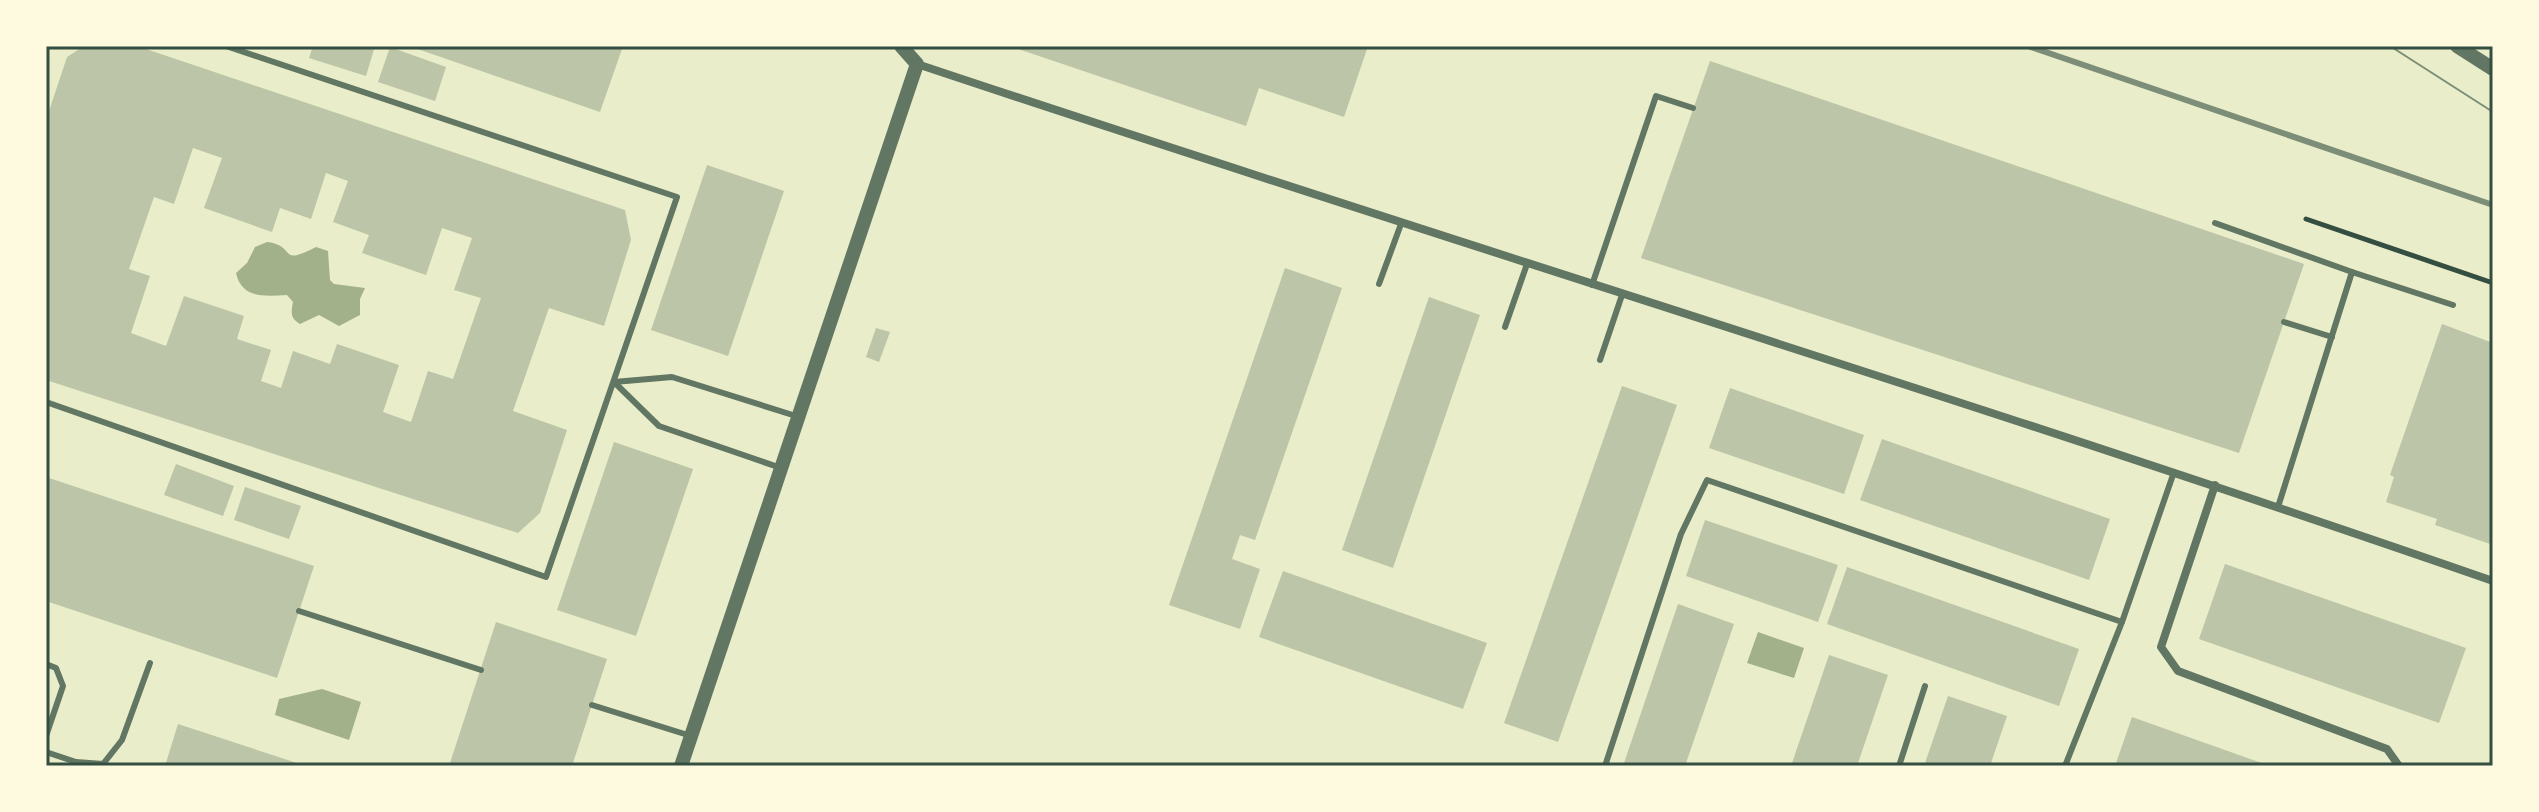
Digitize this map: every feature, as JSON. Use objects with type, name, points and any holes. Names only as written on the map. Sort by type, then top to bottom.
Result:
[{"type":"street","points":[[901,46],[917,64],[1401,224],[2215,485],[2493,581]]},
{"type":"street","points":[[2457,46],[2493,69]]},
{"type":"street","points":[[683,766],[917,64]]},
{"type":"street","points":[[2215,485],[2161,647],[2178,671],[2387,749],[2399,766]]},
{"type":"lane","points":[[46,402],[546,577],[677,197],[226,46]]},
{"type":"lane","points":[[1592,285],[1656,96],[1693,108]]},
{"type":"lane","points":[[2215,223],[2453,305]]},
{"type":"lane","points":[[1379,284],[1401,224]]},
{"type":"lane","points":[[1505,327],[1527,264]]},
{"type":"lane","points":[[2278,507],[2352,272]]},
{"type":"lane","points":[[1600,360],[1622,295]]},
{"type":"lane","points":[[2284,322],[2332,337]]},
{"type":"lane","points":[[614,382],[672,377],[799,416]]},
{"type":"lane","points":[[614,382],[659,426],[781,468]]},
{"type":"lane","points":[[2065,766],[2122,622],[2174,472]]},
{"type":"lane","points":[[1605,766],[1681,534],[1707,480],[2122,622]]},
{"type":"lane","points":[[299,611],[481,670]]},
{"type":"lane","points":[[46,752],[76,762],[103,764],[122,740],[150,663]]},
{"type":"lane","points":[[46,664],[56,668],[63,686],[46,736]]},
{"type":"lane","points":[[1899,766],[1925,686]]},
{"type":"lane","points":[[592,705],[691,736]]},
{"type":"path","points":[[2306,219],[2493,283]]},
{"type":"shaded area","points":[[267,242],[282,247],[292,255],[316,247],[328,251],[330,280],[334,284],[365,288],[360,299],[360,315],[339,326],[319,315],[300,324],[293,317],[293,302],[287,295],[255,294],[243,288],[236,273],[247,263],[255,247]]},
{"type":"shaded area","points":[[1758,632],[1804,648],[1794,678],[1747,663]]},
{"type":"shaded area","points":[[322,689],[361,702],[349,740],[275,715],[279,699]]},
{"type":"building","points":[[84,46],[137,46],[625,210],[631,240],[604,326],[549,308],[513,411],[567,430],[540,513],[518,533],[46,380],[46,120],[67,57]],"holes":[[[193,148],[222,158],[204,208],[272,232],[280,208],[311,219],[326,173],[348,181],[333,222],[369,235],[362,253],[426,275],[442,228],[472,238],[454,290],[481,298],[453,379],[428,371],[411,422],[383,412],[399,365],[337,344],[330,364],[293,351],[281,388],[261,381],[271,350],[237,339],[244,316],[184,296],[166,346],[131,333],[150,276],[129,269],[154,197],[174,204]]]},
{"type":"building","points":[[313,46],[375,46],[366,76],[309,58]]},
{"type":"building","points":[[409,46],[623,46],[600,112]]},
{"type":"building","points":[[1009,46],[1368,46],[1344,117],[1259,88],[1246,126]]},
{"type":"building","points":[[390,47],[446,67],[435,101],[378,82]]},
{"type":"building","points":[[1710,61],[2304,264],[2239,453],[1641,258]]},
{"type":"building","points":[[707,165],[784,191],[728,356],[651,330]]},
{"type":"building","points":[[1285,268],[1342,288],[1255,540],[1240,535],[1232,559],[1260,569],[1240,629],[1169,605]]},
{"type":"building","points":[[1429,297],[1480,315],[1393,568],[1342,550]]},
{"type":"building","points":[[2442,324],[2493,343],[2493,545],[2435,525],[2437,519],[2386,502],[2394,477],[2390,475]]},
{"type":"building","points":[[876,328],[890,332],[879,362],[866,357]]},
{"type":"building","points":[[1622,386],[1677,405],[1558,742],[1504,723]]},
{"type":"building","points":[[1730,388],[1864,435],[1844,494],[1709,448]]},
{"type":"building","points":[[1882,439],[2110,519],[2089,580],[1860,500]]},
{"type":"building","points":[[614,442],[693,469],[636,636],[557,610]]},
{"type":"building","points":[[176,464],[234,486],[223,516],[164,495]]},
{"type":"building","points":[[46,477],[314,566],[277,678],[46,601]]},
{"type":"building","points":[[245,487],[301,506],[289,539],[234,520]]},
{"type":"building","points":[[1705,520],[1838,565],[1818,622],[1686,576]]},
{"type":"building","points":[[2225,564],[2466,648],[2439,723],[2199,639]]},
{"type":"building","points":[[1847,567],[2079,649],[2059,706],[1827,624]]},
{"type":"building","points":[[1283,571],[1487,643],[1463,709],[1259,637]]},
{"type":"building","points":[[1678,604],[1734,624],[1685,766],[1623,766]]},
{"type":"building","points":[[496,622],[607,659],[572,766],[449,766]]},
{"type":"building","points":[[1829,655],[1888,675],[1857,766],[1791,766]]},
{"type":"building","points":[[1948,696],[2007,716],[1990,766],[1924,766]]},
{"type":"building","points":[[2132,717],[2270,766],[2115,766]]},
{"type":"building","points":[[178,724],[303,765],[303,766],[165,766]]},
{"type":"tram line","points":[[2390,46],[2493,112]]},
{"type":"railway","points":[[2028,46],[2493,205]]}]
